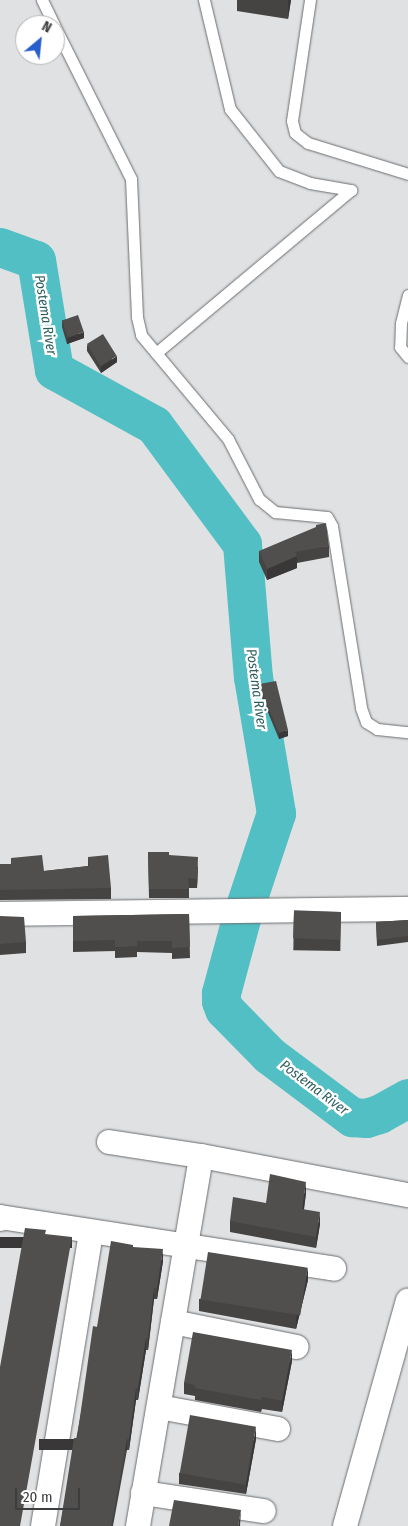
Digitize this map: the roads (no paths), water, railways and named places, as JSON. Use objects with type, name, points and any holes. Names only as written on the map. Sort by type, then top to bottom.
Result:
[{"type":"street","points":[[0,914],[408,909]]},
{"type":"street","points":[[109,1142],[201,1156],[408,1195]]},
{"type":"street","points":[[138,1526],[201,1156]]},
{"type":"street","points":[[0,1219],[0,1217],[91,1233],[334,1270]]},
{"type":"street","points":[[42,1526],[91,1233]]},
{"type":"street","points":[[345,1526],[408,1301]]},
{"type":"street","points":[[173,1322],[297,1346]]},
{"type":"street","points":[[159,1407],[278,1429]]},
{"type":"street","points":[[143,1493],[264,1511]]},
{"type":"lane","points":[[42,0],[49,15]]},
{"type":"lane","points":[[156,353],[351,190],[310,183],[279,171],[230,109],[204,0]]},
{"type":"lane","points":[[310,0],[292,121],[295,133],[308,144],[408,174]]},
{"type":"lane","points":[[65,48],[131,179],[137,317],[141,335],[228,439],[260,499],[275,512],[327,517],[332,526],[361,708],[366,722],[377,730],[408,732]]},
{"type":"lane","points":[[408,295],[401,323],[400,346],[408,357]]},
{"type":"waterway","name":"Postema River","points":[[0,247],[36,260],[54,370],[154,425],[242,544],[253,677],[276,813],[242,915],[221,993],[224,1009],[269,1055],[352,1117],[366,1118],[379,1114],[408,1098]]}]
